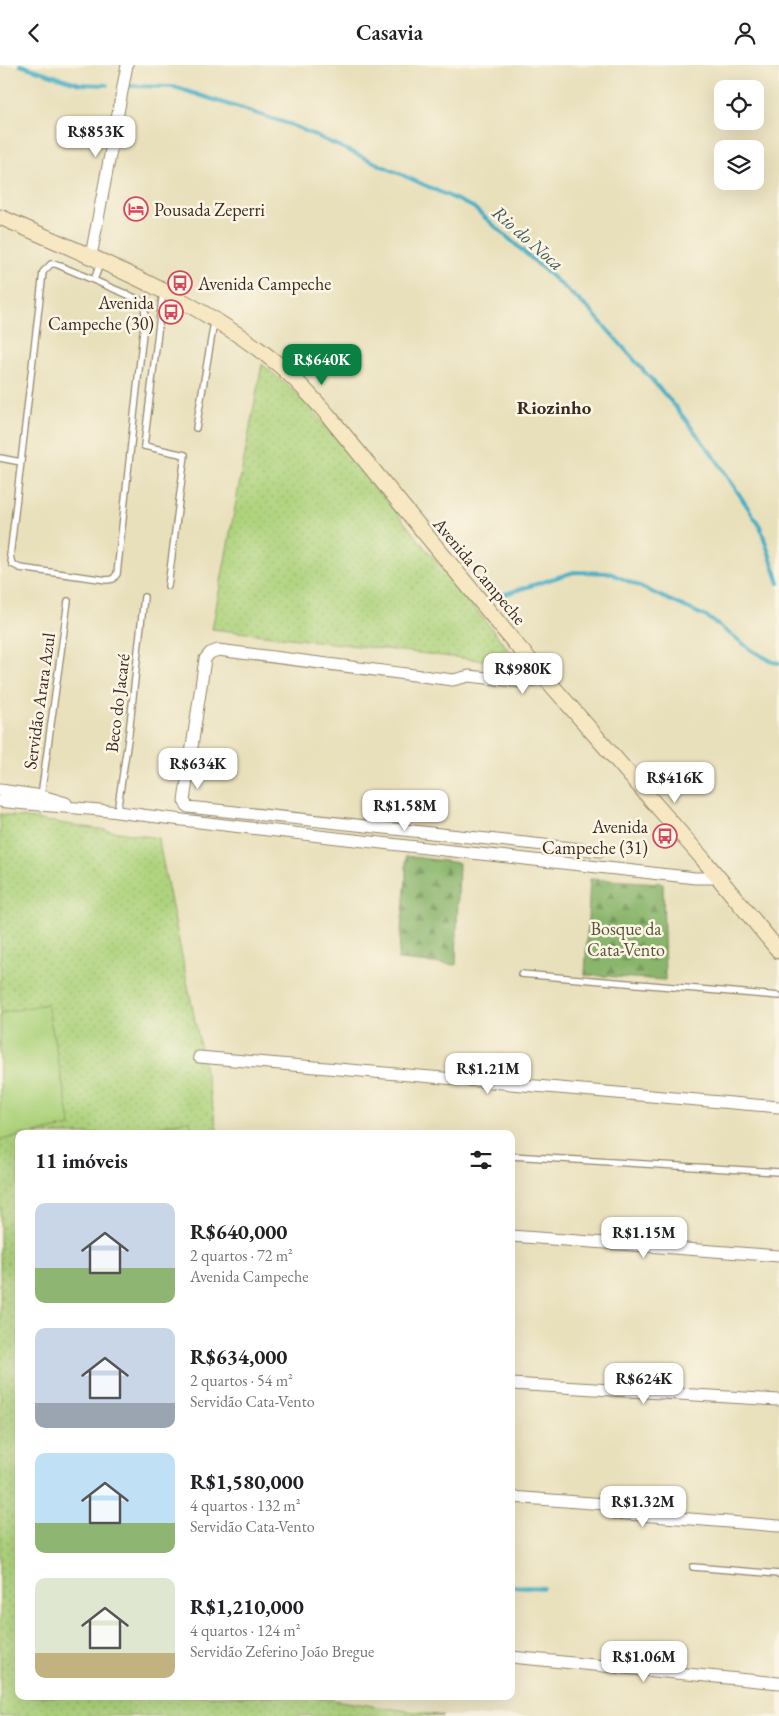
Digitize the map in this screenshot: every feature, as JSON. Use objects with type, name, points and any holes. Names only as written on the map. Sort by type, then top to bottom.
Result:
[{"type":"main road","name":"Avenida Campeche","points":[[0,217],[164,291],[214,320],[280,366],[322,409],[469,588],[719,878],[779,951]]},
{"type":"street","points":[[96,259],[127,65]]},
{"type":"street","points":[[545,678],[522,681],[469,677],[453,680],[218,650],[210,653],[205,659],[184,801],[188,807],[600,851]]},
{"type":"street","points":[[0,790],[41,801],[89,809],[685,877],[719,878]]},
{"type":"street","points":[[0,801],[41,801]]},
{"type":"street","points":[[321,836],[323,821]]},
{"type":"street","points":[[199,1057],[779,1107]]},
{"type":"street","points":[[515,1236],[779,1256]]},
{"type":"street","points":[[515,1384],[779,1400]]},
{"type":"street","points":[[515,1497],[605,1504],[614,1513],[779,1526]]},
{"type":"street","points":[[515,1657],[779,1683]]},
{"type":"lane","points":[[94,280],[96,259]]},
{"type":"lane","points":[[51,264],[56,264],[94,280],[140,300],[144,305],[145,314],[117,574],[113,579],[106,580],[20,568],[12,564],[10,555],[43,272],[51,264]]},
{"type":"lane","points":[[164,291],[144,447],[185,455],[168,586]]},
{"type":"lane","points":[[196,428],[214,320]]},
{"type":"lane","points":[[0,458],[21,462]]},
{"type":"lane","name":"Beco do Jacaré","points":[[117,812],[131,715],[144,597]]},
{"type":"lane","name":"Servidão Arara Azul","points":[[41,801],[68,601]]},
{"type":"lane","points":[[521,974],[779,996]]},
{"type":"lane","points":[[515,1156],[779,1172]]},
{"type":"lane","points":[[693,1567],[779,1575]]},
{"type":"green space","points":[[262,364],[306,402],[521,665],[212,629]]},
{"type":"green space","points":[[0,814],[158,838],[217,1130],[15,1130],[15,1700],[333,1700],[443,1716],[0,1716]]},
{"type":"green space","points":[[406,856],[459,863],[456,965],[398,960],[406,880]]},
{"type":"green space","name":"Bosque da Cata-Vento","points":[[590,879],[663,883],[665,980],[585,975]]},
{"type":"green space","points":[[47,1004],[71,1126],[51,1130],[15,1130],[15,1137],[0,1140],[0,1013]]},
{"type":"green space","points":[[190,1120],[191,1130],[140,1130]]},
{"type":"waterway","name":"Rio do Noca","points":[[20,65],[80,84],[107,85]]},
{"type":"waterway","name":"Rio do Noca","points":[[129,86],[174,87],[292,125],[473,207],[591,311],[674,405],[716,459],[760,526],[779,583]]},
{"type":"waterway","points":[[499,596],[574,572],[610,573],[707,617],[753,651],[773,662],[779,663]]},
{"type":"waterway","points":[[515,1586],[543,1588]]},
{"type":"place","name":"Pousada Zeperri","points":[[136,209]]},
{"type":"place","name":"Avenida Campeche","points":[[180,283]]},
{"type":"place","name":"Avenida Campeche (30)","points":[[171,312]]},
{"type":"place","name":"Avenida Campeche (31)","points":[[665,836]]},
{"type":"district","name":"Riozinho","points":[[554,407]]}]
